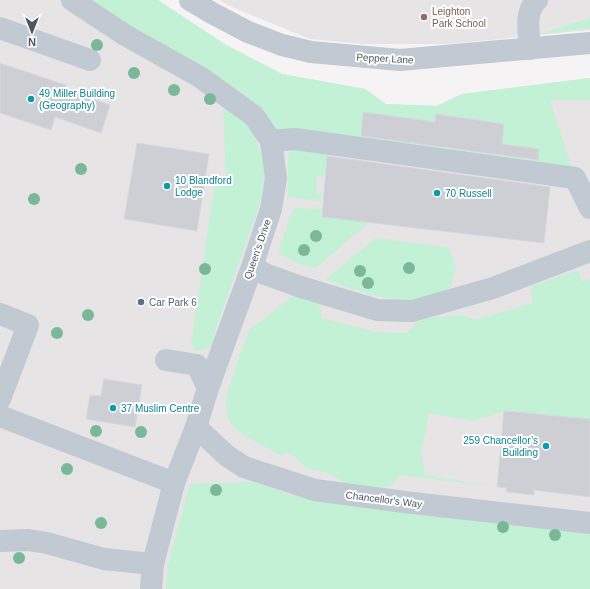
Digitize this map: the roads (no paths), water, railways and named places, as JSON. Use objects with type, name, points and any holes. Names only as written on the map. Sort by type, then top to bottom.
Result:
[{"type":"street","name":"Queen's Drive","points":[[72,0],[125,35],[200,77],[254,116],[271,141],[276,178],[271,210],[252,267],[208,388],[196,427],[174,483],[153,564],[151,589]]},
{"type":"street","name":"Pepper Lane","points":[[190,0],[248,32],[282,45],[311,52],[400,60],[590,43]]},
{"type":"street","points":[[530,49],[529,18],[532,5],[537,0]]},
{"type":"street","points":[[0,28],[90,60]]},
{"type":"street","points":[[271,141],[295,139],[575,178],[590,208]]},
{"type":"street","points":[[252,267],[265,274],[301,287],[376,310],[412,311],[493,288],[590,251]]},
{"type":"street","points":[[0,314],[28,325],[0,399]]},
{"type":"street","points":[[166,360],[197,365],[208,388]]},
{"type":"street","points":[[0,416],[174,483]]},
{"type":"street","name":"Chancellor's Way","points":[[196,427],[226,455],[244,467],[315,490],[404,502],[590,523]]},
{"type":"street","points":[[0,542],[28,540],[47,543],[104,558],[153,564]]},
{"type":"place","name":"Leighton Park School","points":[[424,17]]},
{"type":"place","name":"49 Miller Building (Geography)","points":[[31,99]]},
{"type":"place","name":"10 Blandford Lodge","points":[[167,186]]},
{"type":"place","name":"70 Russell","points":[[437,193]]},
{"type":"place","name":"Car Park 6","points":[[141,302]]},
{"type":"place","name":"37 Muslim Centre","points":[[113,408]]},
{"type":"place","name":"259 Chancellor’s Building","points":[[546,446]]}]
